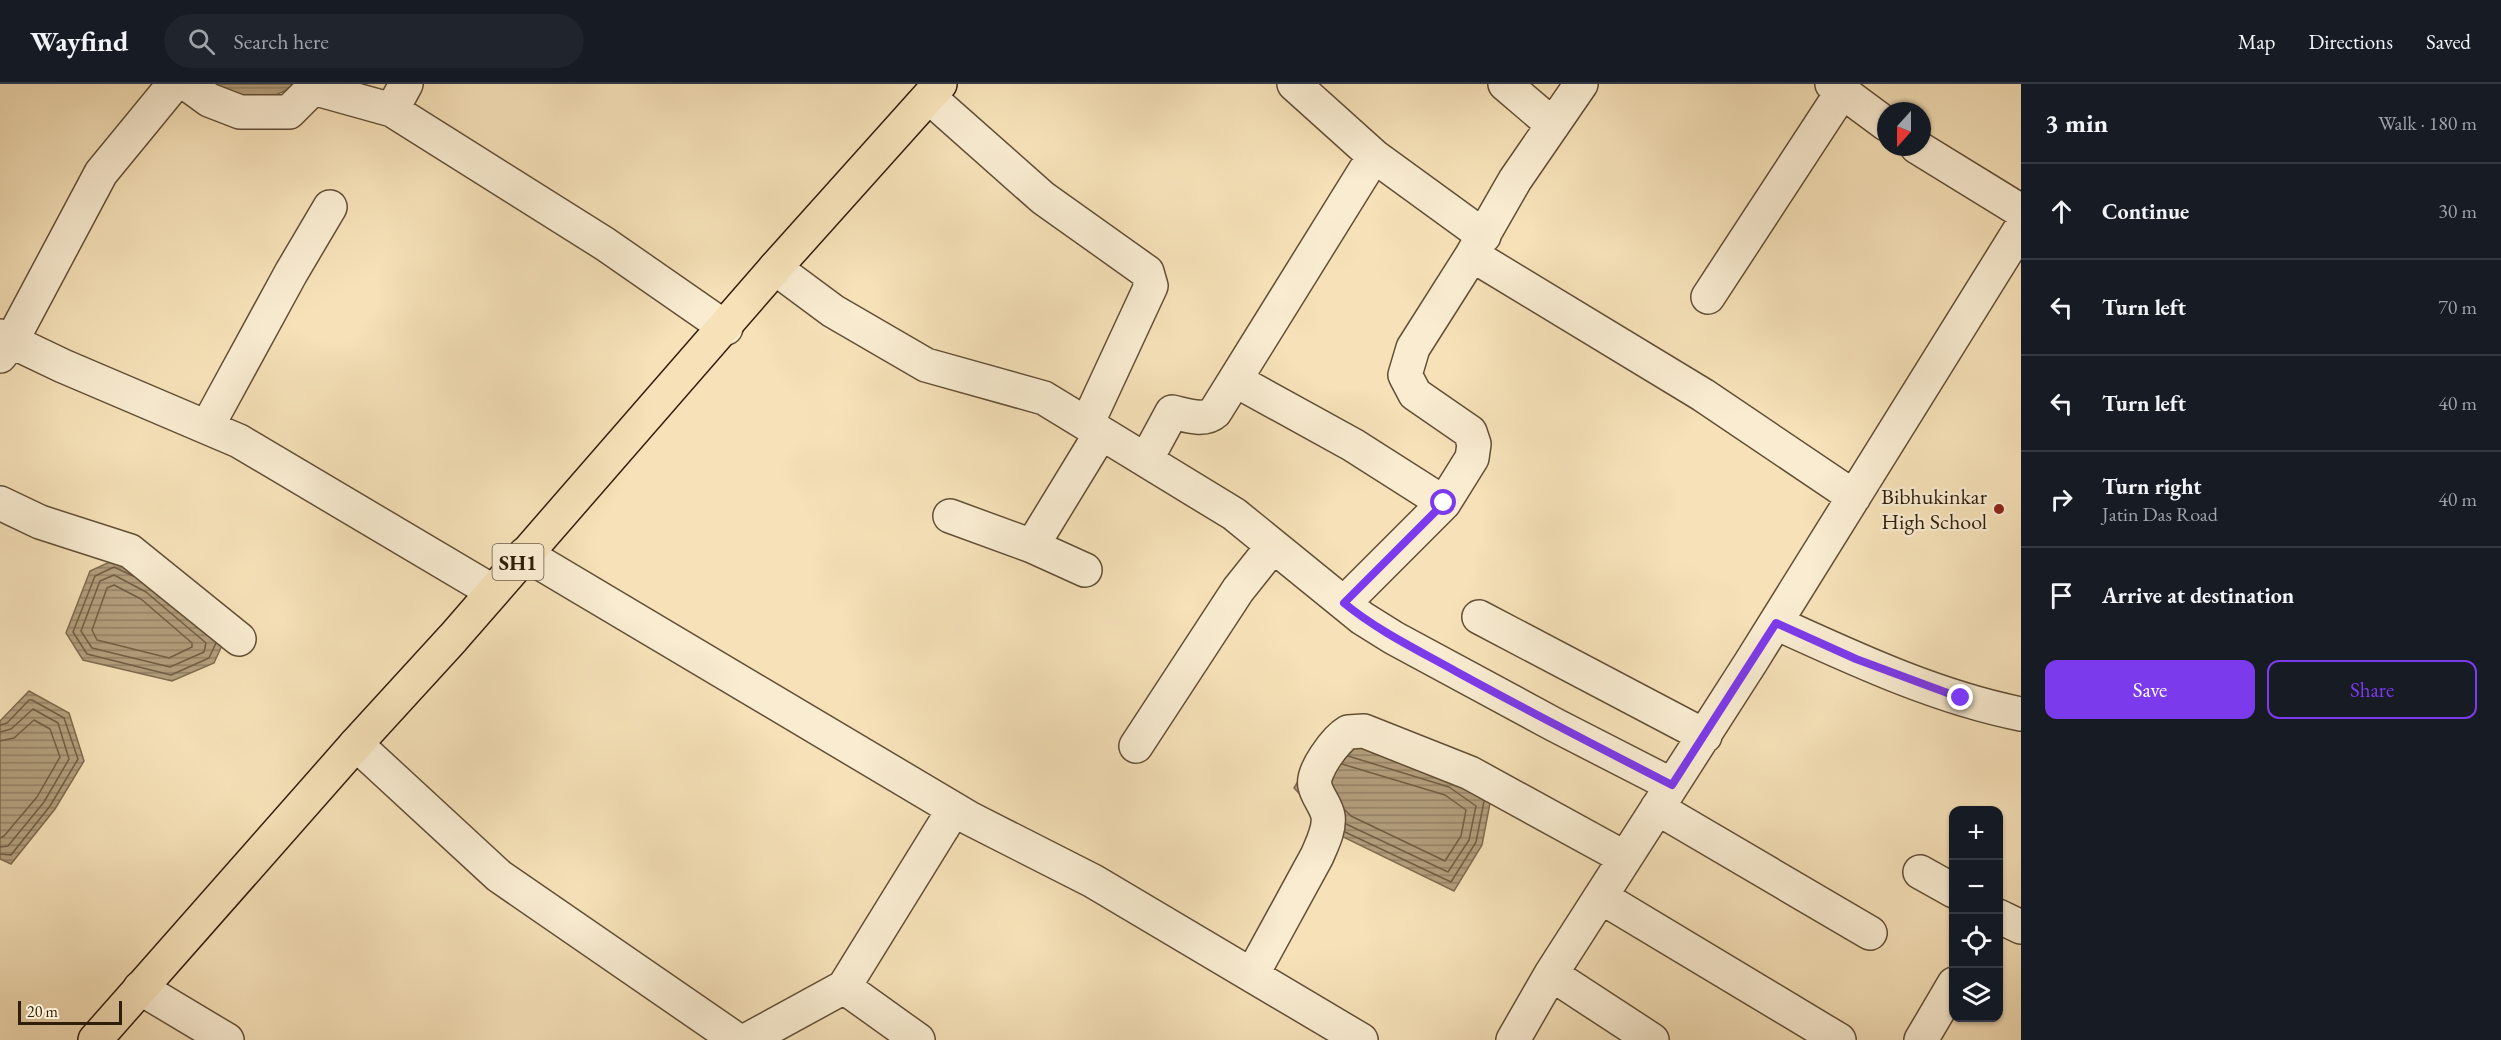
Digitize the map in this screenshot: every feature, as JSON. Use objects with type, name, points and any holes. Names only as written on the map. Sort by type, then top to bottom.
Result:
[{"type":"main road","name":"SH1","points":[[95,1040],[356,744],[453,638],[726,328],[775,268],[935,90]]},
{"type":"street","points":[[174,84],[101,173],[4,345],[63,366],[239,441],[492,591]]},
{"type":"street","points":[[187,84],[209,100],[240,112],[290,112],[313,88],[400,97],[726,328]]},
{"type":"street","points":[[1294,84],[1478,245],[1854,497]]},
{"type":"street","points":[[1504,84],[1553,125]]},
{"type":"street","points":[[1344,603],[1444,503],[1472,458],[1474,444],[1470,432],[1415,394],[1405,375],[1413,348],[1478,245],[1515,180],[1581,84]]},
{"type":"street","points":[[1708,297],[1837,88],[1877,117]]},
{"type":"street","points":[[935,90],[1043,198],[1147,272],[1151,286],[1094,428],[1032,546]]},
{"type":"street","points":[[1146,460],[1172,412],[1209,417],[1215,412],[1374,156]]},
{"type":"street","points":[[1931,156],[2021,211]]},
{"type":"street","points":[[207,427],[291,273],[330,207]]},
{"type":"street","points":[[1513,1040],[1551,974],[1776,623],[2021,228]]},
{"type":"street","points":[[775,268],[833,311],[926,365],[1044,398],[1094,428],[1234,514],[1362,618],[1394,638],[1555,725],[1870,933]]},
{"type":"street","points":[[1235,380],[1353,445],[1444,503]]},
{"type":"street","points":[[0,502],[40,522],[130,551],[238,639]]},
{"type":"street","points":[[950,516],[1032,546],[1085,570]]},
{"type":"street","points":[[1136,746],[1238,590],[1273,546]]},
{"type":"street","points":[[525,554],[954,808],[1093,881],[1361,1040]]},
{"type":"street","points":[[1479,617],[1705,735]]},
{"type":"street","points":[[1776,623],[1856,659],[1982,706],[2021,714]]},
{"type":"street","points":[[1252,975],[1317,856],[1325,837],[1328,816],[1315,789],[1314,779],[1331,748],[1348,732],[1364,731],[1470,773],[1625,858]]},
{"type":"street","points":[[356,744],[499,876],[737,1040]]},
{"type":"street","points":[[747,1040],[844,987],[954,808]]},
{"type":"street","points":[[1920,872],[1949,889]]},
{"type":"street","points":[[1601,897],[1839,1040]]},
{"type":"street","points":[[2003,918],[2021,927]]},
{"type":"street","points":[[1551,974],[1652,1040]]},
{"type":"street","points":[[844,987],[918,1040]]},
{"type":"street","points":[[140,988],[227,1040]]},
{"type":"street","points":[[1922,1040],[1949,991]]},
{"type":"water","points":[[209,84],[299,84],[263,101],[216,94]]},
{"type":"water","points":[[114,560],[154,580],[224,641],[214,663],[172,681],[83,660],[66,633],[90,571]]},
{"type":"water","points":[[29,691],[69,713],[84,761],[55,809],[11,864],[0,859],[0,721]]},
{"type":"water","points":[[1325,736],[1409,759],[1491,798],[1482,845],[1454,891],[1337,834],[1294,788]]},
{"type":"place","name":"Bibhukinkar High School","points":[[1999,509]]},
{"type":"route","points":[[1444,503],[1344,603],[1362,618],[1394,638],[1672,785],[1776,623],[1856,659],[1961,698]]}]
